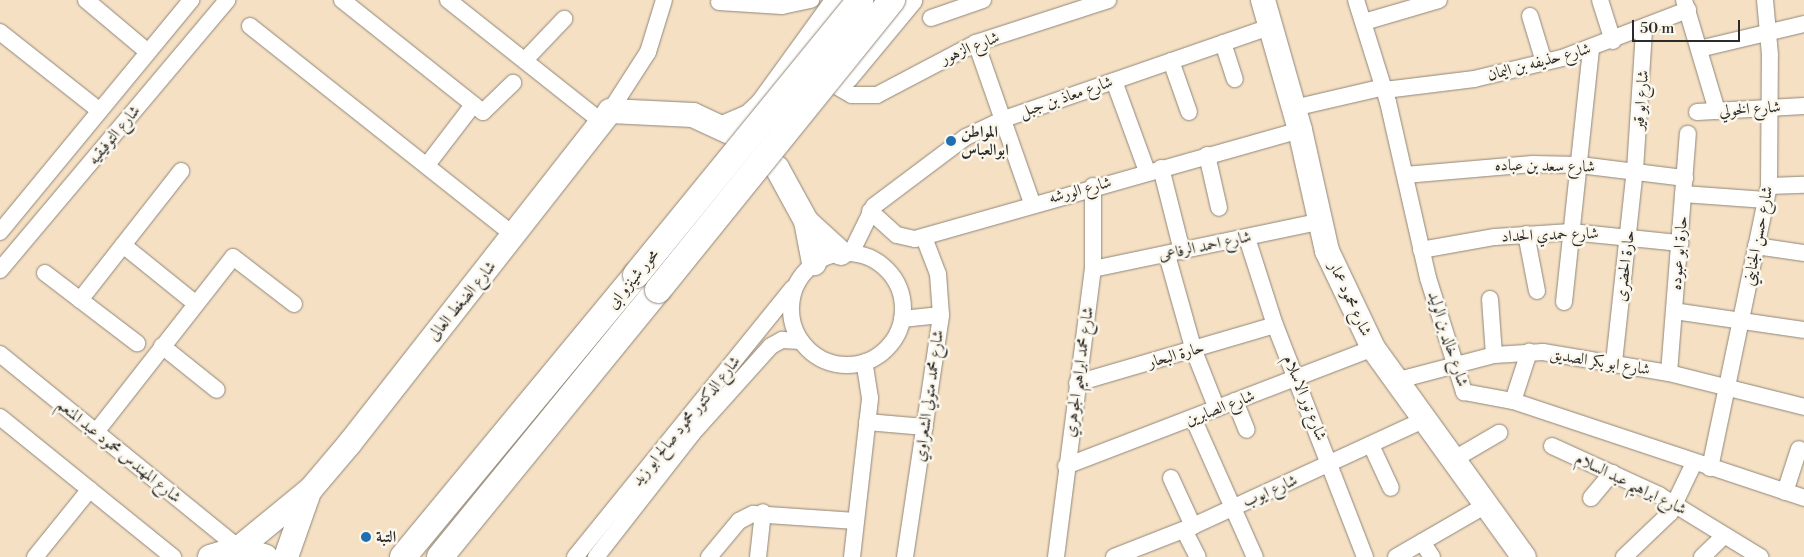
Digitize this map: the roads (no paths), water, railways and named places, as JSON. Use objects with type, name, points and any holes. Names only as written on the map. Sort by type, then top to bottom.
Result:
[{"type":"main road","name":"محور شينزو ابى","points":[[403,557],[860,0]]},
{"type":"main road","name":"محور شينزو ابى","points":[[440,557],[892,0]]},
{"type":"street","points":[[86,0],[148,52]]},
{"type":"street","name":"شارع التوفيقيه","points":[[2,227],[191,0]]},
{"type":"street","name":"شارع التوفيقيه","points":[[0,270],[227,0]]},
{"type":"street","points":[[342,0],[473,105],[486,111],[513,83]]},
{"type":"street","points":[[448,0],[525,60],[606,116],[676,112],[725,127],[759,149],[777,168],[806,221],[814,263]]},
{"type":"street","points":[[606,116],[648,52],[664,0]]},
{"type":"street","points":[[719,2],[817,6],[838,0]]},
{"type":"street","points":[[777,168],[838,87],[910,0]]},
{"type":"street","points":[[932,18],[982,0]]},
{"type":"street","name":"شارع الزهور","points":[[838,87],[852,95],[877,95],[976,43],[1108,0]]},
{"type":"street","name":"شارع محمود عمار","points":[[1263,0],[1297,119],[1317,222],[1373,348],[1451,461],[1524,557]]},
{"type":"street","name":"شارع خالد بن الوليد","points":[[1356,0],[1384,89],[1421,250],[1453,364],[1464,392],[1514,401],[1804,498]]},
{"type":"street","points":[[1364,22],[1439,0]]},
{"type":"street","points":[[1600,0],[1613,41]]},
{"type":"street","name":"شارع حسن الجنايني","points":[[1624,557],[1676,505],[1702,465],[1727,387],[1767,193],[1771,108],[1769,32],[1765,0]]},
{"type":"street","points":[[1686,5],[1717,111]]},
{"type":"street","name":"شارع حذيفه بن اليمان","points":[[1297,119],[1384,89],[1474,79],[1591,49],[1644,29],[1686,5]]},
{"type":"street","points":[[725,127],[756,111],[799,56],[817,6]]},
{"type":"street","points":[[1530,16],[1544,62]]},
{"type":"street","points":[[525,60],[564,19]]},
{"type":"street","points":[[1699,49],[1804,24]]},
{"type":"street","points":[[250,26],[515,236]]},
{"type":"street","name":"شارع معاذ بن جبل","points":[[846,253],[870,211],[951,146],[1004,119],[1270,27]]},
{"type":"street","name":"شارع ابو قير","points":[[1635,170],[1644,29]]},
{"type":"street","points":[[0,32],[100,111]]},
{"type":"street","points":[[976,43],[1032,203]]},
{"type":"street","points":[[1223,43],[1235,79]]},
{"type":"street","points":[[1564,302],[1591,49]]},
{"type":"street","points":[[799,56],[838,87]]},
{"type":"street","points":[[1171,61],[1189,112]]},
{"type":"street","points":[[1114,81],[1154,169],[1175,253],[1194,351],[1217,409]]},
{"type":"street","points":[[427,166],[473,105]]},
{"type":"street","name":"شارع الخولي","points":[[1697,112],[1804,106]]},
{"type":"street","name":"شارع الضغط العالى","points":[[239,548],[311,489],[515,236],[606,116]]},
{"type":"street","name":"شارع الورشه","points":[[870,211],[897,236],[924,237],[1032,203],[1207,155],[1297,119]]},
{"type":"street","name":"حارة ابو عبوده","points":[[1669,373],[1688,134]]},
{"type":"street","points":[[1207,155],[1219,208]]},
{"type":"street","name":"شارع سعد بن عباده","points":[[1405,175],[1490,166],[1580,165],[1635,170],[1684,186],[1767,193],[1804,185]]},
{"type":"street","name":"حارة الحضرى","points":[[1614,362],[1635,170]]},
{"type":"street","points":[[80,300],[181,171]]},
{"type":"street","name":"شارع محمد ابراهيم الجوهري","points":[[1056,557],[1066,466],[1093,268],[1093,186]]},
{"type":"street","points":[[806,221],[846,253]]},
{"type":"street","name":"شارع احمد الرفاعى","points":[[1093,268],[1175,253],[1317,222]]},
{"type":"street","name":"شارع حمدي الحداد","points":[[1421,250],[1526,234],[1572,232],[1629,236],[1680,243]]},
{"type":"street","points":[[1526,234],[1537,291]]},
{"type":"street","name":"شارع محمد متولي الشعراوي","points":[[905,557],[941,315],[938,274],[924,237]]},
{"type":"street","name":"شارع نور الاسلام","points":[[1247,238],[1275,325],[1332,463],[1365,557]]},
{"type":"street","points":[[123,246],[195,303]]},
{"type":"street","points":[[1756,246],[1804,253]]},
{"type":"street","points":[[846,253],[869,257],[892,274],[900,291],[902,319],[889,346],[864,362],[844,364],[824,360],[801,341],[791,309],[796,285],[814,263],[846,253]]},
{"type":"street","points":[[96,432],[195,303],[236,256],[294,304]]},
{"type":"street","points":[[45,273],[137,343]]},
{"type":"street","name":"شارع الدكتور محمود صالح ابو زيد","points":[[575,557],[796,285]]},
{"type":"street","points":[[1490,299],[1494,355]]},
{"type":"street","points":[[1674,311],[1804,330]]},
{"type":"street","points":[[902,319],[941,315]]},
{"type":"street","name":"حارة البحار","points":[[1077,383],[1194,351],[1275,325]]},
{"type":"street","name":"شارع الدكتور محمود صالح ابو زيد","points":[[596,557],[681,448],[750,369],[776,342],[801,341]]},
{"type":"street","points":[[162,346],[217,390]]},
{"type":"street","name":"شارع الصابرين","points":[[1066,466],[1373,348]]},
{"type":"street","points":[[1514,401],[1529,352]]},
{"type":"street","name":"شارع ابو بكر الصديق","points":[[1396,381],[1453,364],[1494,355],[1529,352],[1614,362],[1669,373],[1804,407]]},
{"type":"street","name":"شارع المهندس محمود عبد المنعم","points":[[0,354],[239,548]]},
{"type":"street","points":[[737,357],[750,369]]},
{"type":"street","points":[[852,557],[870,388],[864,362]]},
{"type":"street","points":[[1235,401],[1247,430]]},
{"type":"street","points":[[0,417],[173,557]]},
{"type":"street","points":[[1193,418],[1231,509],[1254,557]]},
{"type":"street","name":"شارع ايوب","points":[[1114,557],[1189,528],[1423,420]]},
{"type":"street","points":[[867,422],[925,427]]},
{"type":"street","points":[[1451,461],[1499,434]]},
{"type":"street","points":[[1371,445],[1391,488]]},
{"type":"street","name":"شارع ابراهيم عبد السلام","points":[[1552,446],[1676,505],[1760,557]]},
{"type":"street","points":[[1785,492],[1799,449]]},
{"type":"street","points":[[1591,498],[1612,473]]},
{"type":"street","points":[[1171,478],[1198,557]]},
{"type":"street","points":[[35,557],[90,489]]},
{"type":"street","name":"شارع الضغط العالى","points":[[286,557],[311,489]]},
{"type":"street","points":[[1396,557],[1486,505]]},
{"type":"street","points":[[708,557],[739,521],[763,512],[856,521]]},
{"type":"street","points":[[758,557],[763,512]]},
{"type":"street","points":[[1702,557],[1724,536]]},
{"type":"street","points":[[1422,542],[1432,557]]},
{"type":"street","points":[[210,557],[239,548],[266,557]]},
{"type":"place","name":"المواطن ابوالعباس","points":[[951,141]]},
{"type":"place","name":"التبة","points":[[366,537]]}]
